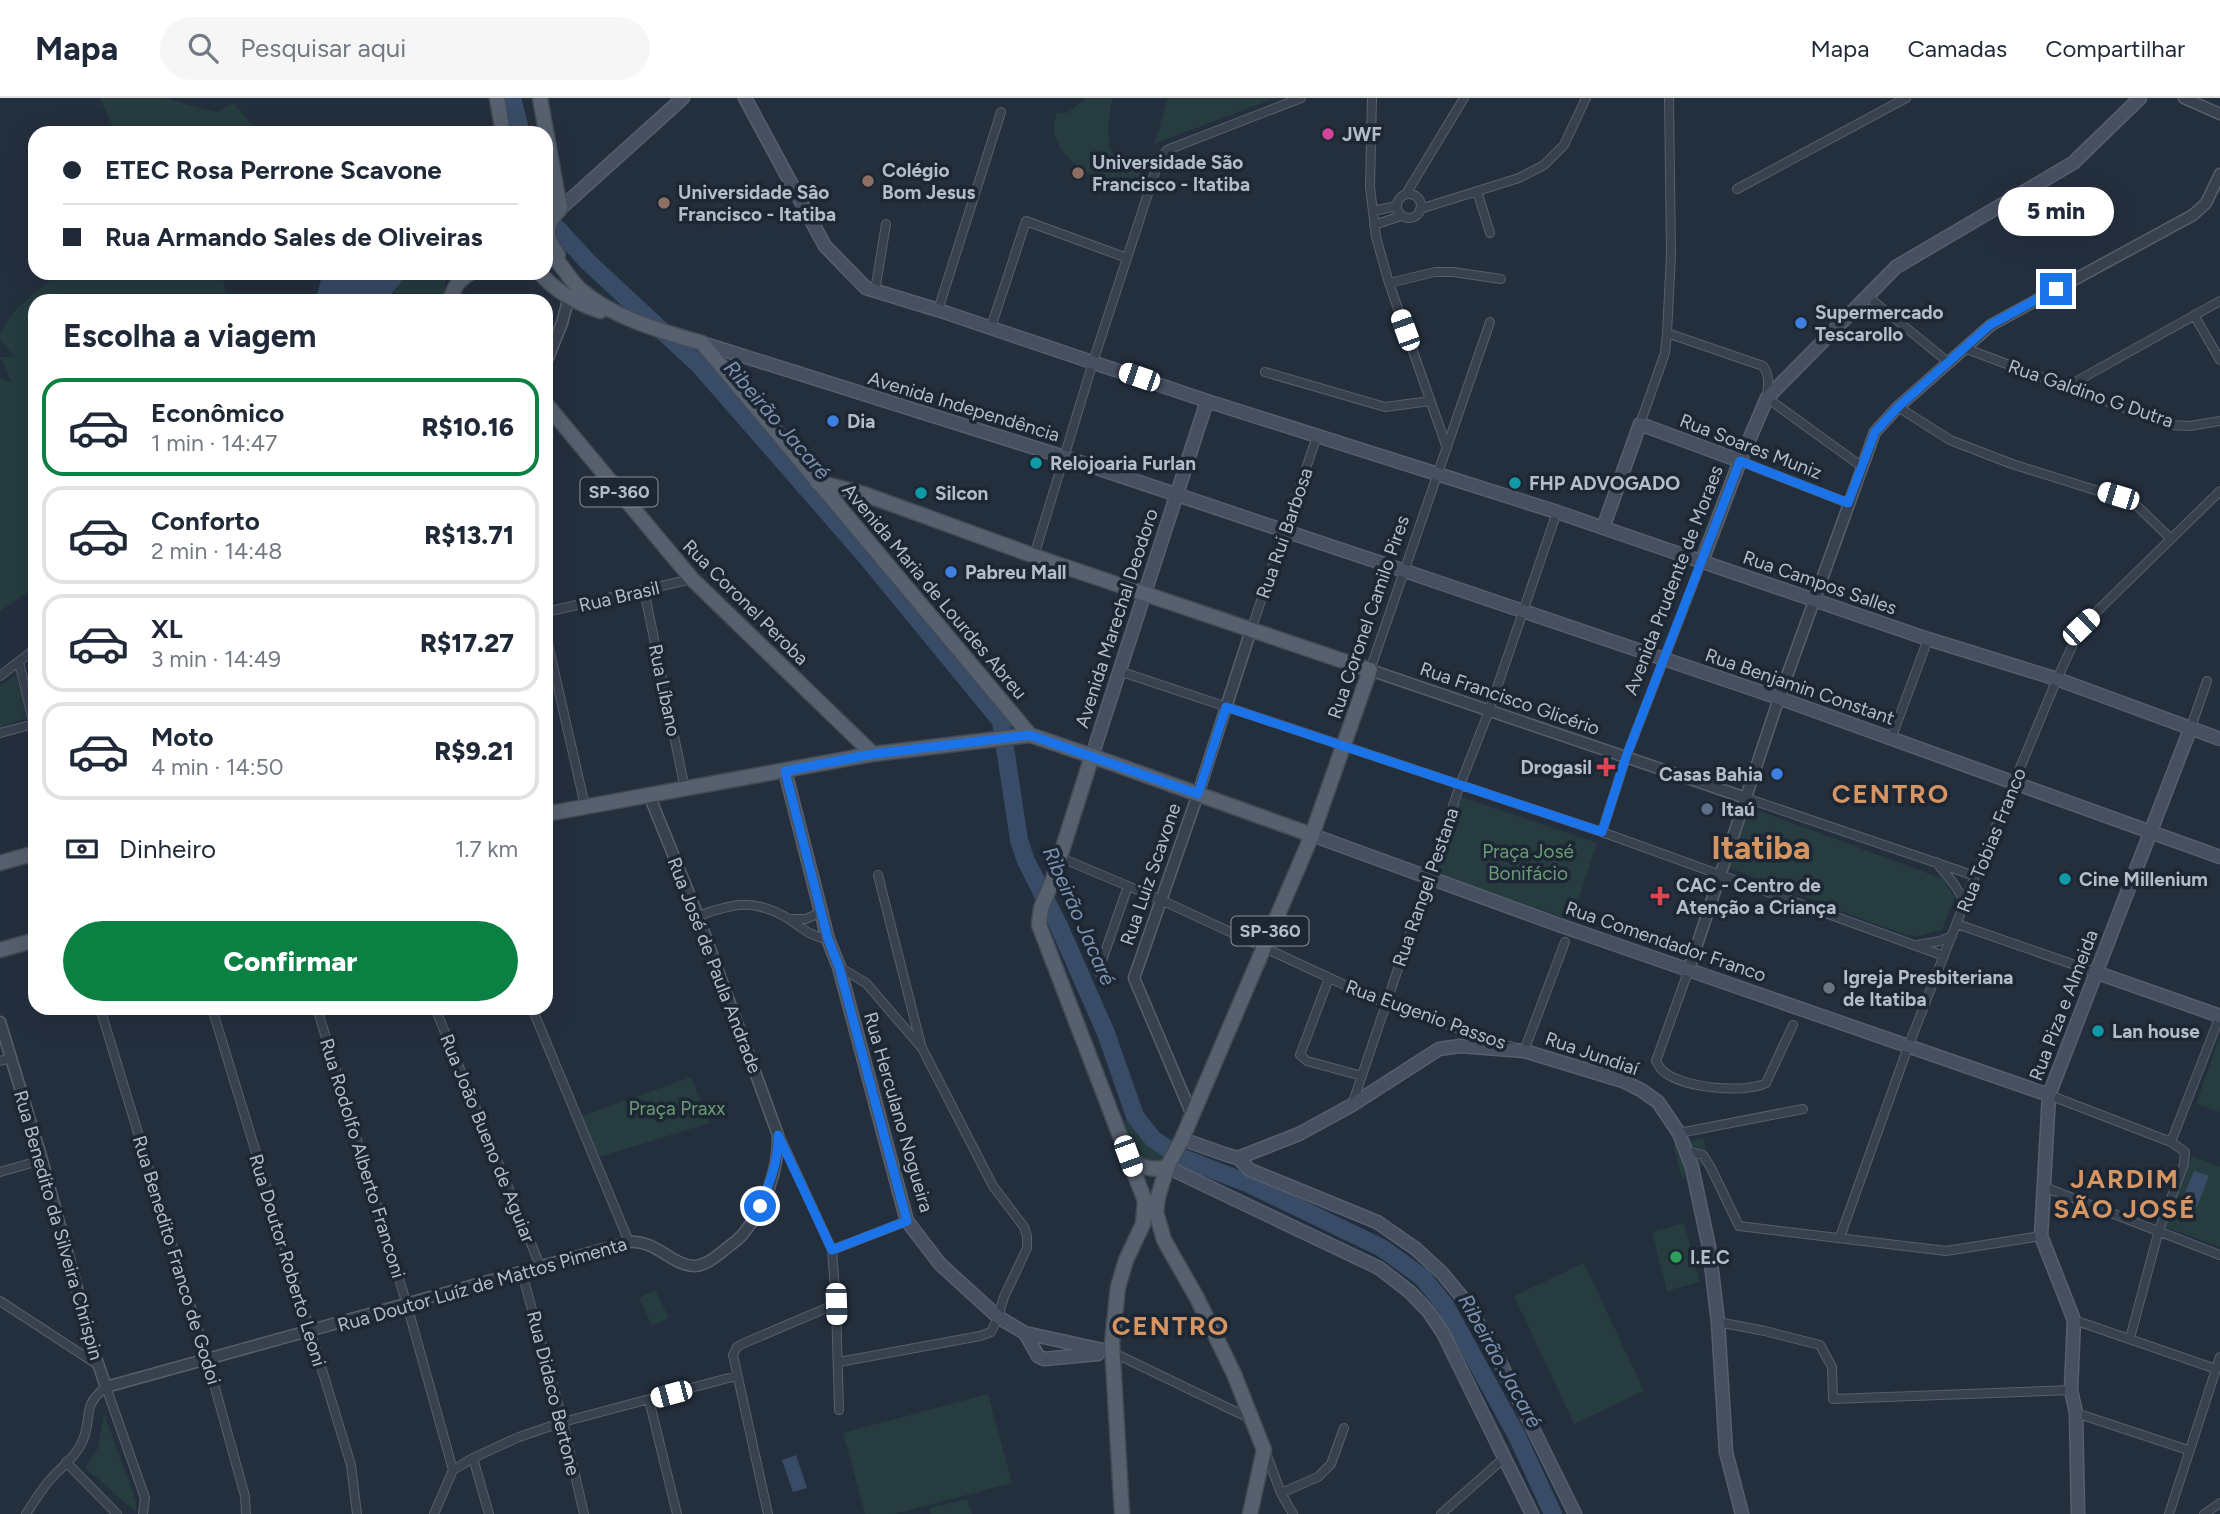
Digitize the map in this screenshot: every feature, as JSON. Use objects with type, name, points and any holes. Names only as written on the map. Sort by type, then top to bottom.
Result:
[{"type":"main road","points":[[497,98],[502,126]]},
{"type":"main road","points":[[540,98],[545,126]]},
{"type":"main road","points":[[559,211],[683,98]]},
{"type":"main road","points":[[744,98],[825,246],[866,288],[875,291]]},
{"type":"main road","name":"Avenida Prudente de Moraes","points":[[1702,561],[1767,398],[1896,267],[2073,163],[2140,98]]},
{"type":"main road","points":[[553,175],[559,211]]},
{"type":"main road","name":"Avenida Independência","points":[[553,218],[559,211]]},
{"type":"main road","name":"Avenida Independência","points":[[553,249],[572,277]]},
{"type":"main road","name":"Avenida Independência","points":[[553,255],[603,305],[630,319]]},
{"type":"main road","name":"Avenida Independência","points":[[547,280],[569,298],[613,315],[1064,457],[1285,530]]},
{"type":"main road","name":"Rua Campos Salles","points":[[875,291],[991,327],[1207,401],[1557,512],[1928,639],[2057,679],[2220,739]]},
{"type":"main road","name":"Avenida Maria de Lourdes Abreu","points":[[702,343],[1030,735]]},
{"type":"main road","name":"Avenida Marechal Deodoro","points":[[1138,1234],[1143,1224],[1145,1201],[1039,925],[1041,908],[1052,882],[1207,401]]},
{"type":"main road","name":"Rua Coronel Peroba","points":[[553,412],[692,579],[873,754]]},
{"type":"main road","points":[[1603,528],[1640,424]]},
{"type":"main road","name":"Rua Soares Muniz","points":[[1640,424],[1740,461]]},
{"type":"main road","name":"Rua Francisco Glicério","points":[[817,482],[864,494],[1034,556],[1370,670]]},
{"type":"main road","points":[[852,522],[854,506],[864,494]]},
{"type":"main road","name":"Rua Benjamin Constant","points":[[1285,530],[1779,698],[2220,857]]},
{"type":"main road","name":"Rua Coronel Camilo Pires","points":[[1192,1115],[1312,835],[1370,670]]},
{"type":"main road","name":"Rua Piza e Almeida","points":[[2078,1514],[2076,1413],[2071,1390],[2074,1320],[2041,1236],[2049,1095],[2190,727]]},
{"type":"main road","points":[[553,813],[873,754],[1030,735]]},
{"type":"main road","name":"Rua Comendador Franco","points":[[1030,735],[1429,876],[1559,925],[2049,1095]]},
{"type":"main road","name":"Rua Herculano Nogueira","points":[[785,771],[828,939],[839,967],[907,1221],[940,1264],[998,1317],[1025,1334],[1111,1352]]},
{"type":"main road","points":[[0,863],[28,855]]},
{"type":"main road","points":[[0,950],[28,942]]},
{"type":"main road","points":[[2095,972],[2220,1016]]},
{"type":"main road","name":"Rua Jundiaí","points":[[1238,1158],[1299,1133],[1352,1105],[1439,1049],[1460,1046],[1524,1051],[1623,1082],[1658,1102],[1679,1133],[1692,1167],[1709,1247],[1718,1322],[1726,1452],[1742,1514]]},
{"type":"main road","name":"SP-360","points":[[1192,1115],[1169,1165],[1156,1212],[1164,1240],[1197,1297],[1234,1374],[1264,1450]]},
{"type":"main road","points":[[1180,1141],[1238,1158],[1251,1170],[1377,1222],[1404,1240],[1441,1273],[1466,1302],[1500,1362],[1575,1514]]},
{"type":"main road","points":[[1128,1156],[1139,1166],[1154,1170],[1169,1165],[1380,1268],[1410,1292],[1429,1312],[1443,1333],[1532,1514]]},
{"type":"main road","points":[[1122,1514],[1111,1352],[1118,1287],[1125,1260],[1138,1234],[1156,1234],[1164,1240]]},
{"type":"main road","points":[[1025,1334],[1038,1356],[1044,1359],[1111,1352]]},
{"type":"main road","points":[[1035,1348],[1039,1341],[1049,1339]]},
{"type":"main road","points":[[1250,1514],[1264,1450]]},
{"type":"street","points":[[1034,556],[1093,362],[1159,160],[1167,150],[1301,98]]},
{"type":"street","points":[[1372,98],[1370,187],[1374,225],[1389,283],[1447,448]]},
{"type":"street","points":[[1401,216],[1396,206],[1399,198],[1406,194],[1464,98]]},
{"type":"street","points":[[1374,225],[1401,216],[1412,217],[1420,209],[1519,178],[1544,165],[1564,145],[1586,98]]},
{"type":"street","points":[[1640,424],[1665,353],[1667,333],[1671,255],[1669,98]]},
{"type":"street","points":[[1737,189],[1906,98]]},
{"type":"street","points":[[2185,98],[2220,114]]},
{"type":"street","points":[[938,310],[1001,112]]},
{"type":"street","points":[[1793,1025],[1766,1083],[1757,1087],[1704,1087],[1664,1072],[1656,1061],[1779,698],[1875,432],[1898,407],[1990,325],[2193,215],[2206,203],[2220,174]]},
{"type":"street","points":[[1477,191],[1490,233]]},
{"type":"street","points":[[1406,194],[1417,198],[1420,209]]},
{"type":"street","points":[[1373,211],[1396,206]]},
{"type":"street","points":[[991,327],[1026,221],[1127,258]]},
{"type":"street","points":[[875,291],[886,224]]},
{"type":"street","points":[[1389,283],[1436,272],[1501,279]]},
{"type":"street","points":[[553,346],[569,298],[572,277]]},
{"type":"street","points":[[1866,295],[1948,362]]},
{"type":"street","points":[[2068,386],[2220,301]]},
{"type":"street","points":[[2194,316],[2220,360]]},
{"type":"street","name":"Rua Coronel Camilo Pires","points":[[1370,670],[1490,322]]},
{"type":"street","points":[[1667,333],[1763,366],[1767,371],[1767,398],[1861,466]]},
{"type":"street","name":"Rua Galdino G Dutra","points":[[1964,348],[2171,425],[2220,421]]},
{"type":"street","points":[[1265,372],[1385,407],[1430,401]]},
{"type":"street","points":[[1898,407],[1950,440],[2012,464],[2133,502],[2171,539]]},
{"type":"street","name":"Rua Rui Barbosa","points":[[1251,630],[1317,436]]},
{"type":"street","name":"Rua Soares Muniz","points":[[1740,461],[1848,503]]},
{"type":"street","name":"Rua Tobias Franco","points":[[1840,1237],[1908,1047],[1975,876],[2081,627],[2220,491]]},
{"type":"street","name":"Rua Rangel Pestana","points":[[1352,1105],[1460,785],[1489,711],[1557,512]]},
{"type":"street","name":"Avenida Prudente de Moraes","points":[[1602,832],[1626,757],[1702,561]]},
{"type":"street","name":"Rua Brasil","points":[[553,610],[692,579]]},
{"type":"street","name":"Rua Líbano","points":[[644,590],[685,789]]},
{"type":"street","name":"Rua Luiz Scavone","points":[[1192,1115],[1134,978],[1251,630]]},
{"type":"street","points":[[1891,739],[1928,639]]},
{"type":"street","points":[[0,676],[28,655]]},
{"type":"street","points":[[19,662],[28,701]]},
{"type":"street","points":[[553,666],[585,806]]},
{"type":"street","name":"Rua Francisco Glicério","points":[[1370,670],[1975,876]]},
{"type":"street","points":[[1119,671],[1602,832],[1944,956]]},
{"type":"street","points":[[2190,727],[2207,681]]},
{"type":"street","points":[[0,733],[28,728]]},
{"type":"street","name":"Rua José de Paula Andrade","points":[[649,795],[698,916],[778,1135]]},
{"type":"street","name":"Rua Eugenio Passos","points":[[1059,857],[1161,900],[1386,1004],[1524,1051]]},
{"type":"street","points":[[1936,862],[1965,902]]},
{"type":"street","points":[[839,1362],[990,1332],[1027,1248],[1024,1227],[993,1186],[922,1048],[878,875]]},
{"type":"street","points":[[1097,972],[1128,886]]},
{"type":"street","points":[[698,916],[726,906],[754,904],[789,919],[810,935],[828,939]]},
{"type":"street","points":[[789,919],[806,919],[821,912]]},
{"type":"street","points":[[1957,924],[2095,972]]},
{"type":"street","points":[[1915,945],[1929,944],[1952,936]]},
{"type":"street","points":[[1524,1051],[1565,942]]},
{"type":"street","points":[[839,967],[866,983],[922,1048]]},
{"type":"street","points":[[1329,978],[1300,1055],[1307,1061],[1362,1076]]},
{"type":"street","name":"Rua Benedito Franco de Godoi","points":[[102,1015],[207,1359],[245,1496],[246,1514]]},
{"type":"street","name":"Rua Doutor Roberto Leoni","points":[[214,1015],[351,1465],[357,1514]]},
{"type":"street","name":"Rua Rodolfo Alberto Franconi","points":[[319,1015],[407,1305],[453,1470]]},
{"type":"street","name":"Rua João Bueno de Aguiar","points":[[438,1015],[541,1268]]},
{"type":"street","points":[[535,1015],[629,1242]]},
{"type":"street","points":[[2130,1338],[2159,1230],[2184,1164],[2185,1152],[2171,1142],[2220,1016]]},
{"type":"street","name":"Rua Benedito da Silveira Chrispin","points":[[0,1022],[6,1059],[42,1160],[106,1387]]},
{"type":"street","name":"Rua Comendador Franco","points":[[2049,1095],[2171,1142]]},
{"type":"street","points":[[1679,1133],[1803,1110]]},
{"type":"street","points":[[778,1135],[832,1250],[839,1410]]},
{"type":"street","name":"Rua Doutor Luíz de Mattos Pimenta","points":[[106,1387],[629,1242],[645,1243],[685,1264],[703,1264],[741,1237],[752,1223],[772,1179],[779,1155],[778,1135]]},
{"type":"street","points":[[1686,1151],[1703,1155],[1739,1226],[1946,1251],[2041,1236]]},
{"type":"street","points":[[0,1172],[42,1160]]},
{"type":"street","points":[[2045,1187],[2220,1255]]},
{"type":"street","points":[[832,1250],[907,1221]]},
{"type":"street","name":"Rua Didaco Bertone","points":[[522,1273],[563,1422],[584,1514]]},
{"type":"street","points":[[0,1301],[98,1366]]},
{"type":"street","points":[[768,1514],[736,1376],[734,1350],[742,1344],[836,1304]]},
{"type":"street","points":[[2074,1320],[2216,1369]]},
{"type":"street","points":[[1718,1322],[1820,1345],[1832,1367],[1833,1399],[2071,1390]]},
{"type":"street","points":[[1111,1352],[1251,1419]]},
{"type":"street","points":[[2169,1514],[2220,1357]]},
{"type":"street","points":[[434,1514],[453,1470],[473,1458],[519,1437],[563,1422],[736,1376]]},
{"type":"street","points":[[26,1514],[46,1485],[81,1444],[89,1418],[89,1406],[94,1396],[106,1387],[145,1498],[144,1514]]},
{"type":"street","points":[[649,1400],[677,1514]]},
{"type":"street","points":[[2076,1413],[2188,1450]]},
{"type":"street","points":[[1281,1493],[1318,1477],[1331,1464],[1344,1428]]},
{"type":"street","points":[[1264,1450],[1281,1493],[1293,1514]]},
{"type":"street","points":[[473,1458],[489,1514]]},
{"type":"street","points":[[1441,1514],[1504,1458]]},
{"type":"street","points":[[66,1462],[117,1514]]},
{"type":"street","points":[[2204,1514],[2220,1503]]},
{"type":"green space","points":[[100,98],[163,98],[215,112],[234,104],[253,126],[113,126]]},
{"type":"green space","points":[[1087,98],[1112,98],[1109,145],[1113,154],[1133,164],[1143,177],[1141,187],[1132,193],[1090,175],[1065,154],[1057,141],[1054,128],[1057,113],[1067,113]]},
{"type":"green space","points":[[1168,98],[1275,98],[1154,144]]},
{"type":"green space","points":[[51,280],[223,280],[226,294],[33,294]]},
{"type":"green space","points":[[396,280],[445,280],[445,294],[395,294]]},
{"type":"green space","points":[[28,299],[28,592],[0,611],[0,380],[2,378],[12,383],[0,357],[15,357],[0,340],[7,321]]},
{"type":"green space","points":[[16,675],[27,718],[0,727],[0,686]]},
{"type":"green space","name":"Praça José Bonifácio","points":[[1461,797],[1597,843],[1572,920],[1435,874]]},
{"type":"green space","points":[[1749,807],[1943,879],[1955,897],[1942,930],[1918,936],[1907,935],[1727,867]]},
{"type":"green space","points":[[2220,1035],[2220,1112],[2196,1104]]},
{"type":"green space","name":"Praça Praxx","points":[[691,1077],[710,1123],[599,1157],[582,1116]]},
{"type":"green space","points":[[1128,1118],[1148,1142],[1163,1151],[1160,1162],[1145,1159],[1135,1150],[1123,1122]]},
{"type":"green space","points":[[1704,1138],[1706,1164],[1682,1178],[1673,1145]]},
{"type":"green space","points":[[2192,1156],[2220,1167],[2220,1247],[2165,1227]]},
{"type":"green space","name":"I.E.C","points":[[1684,1223],[1700,1282],[1667,1291],[1652,1232]]},
{"type":"green space","points":[[1584,1263],[1644,1391],[1574,1424],[1514,1296]]},
{"type":"green space","points":[[655,1290],[669,1318],[652,1326],[639,1298]]},
{"type":"green space","points":[[988,1394],[1012,1483],[895,1514],[865,1514],[843,1433]]},
{"type":"green space","points":[[104,1414],[136,1501],[136,1512],[85,1468],[98,1448]]},
{"type":"green space","points":[[967,1499],[972,1514],[931,1514],[929,1508]]},
{"type":"water","points":[[321,280],[402,280],[392,294],[317,294]]},
{"type":"water","points":[[2194,1171],[2209,1176],[2197,1207],[2181,1202]]},
{"type":"water","points":[[796,1455],[807,1488],[793,1492],[782,1460]]},
{"type":"waterway","name":"Ribeirão Jacaré","points":[[512,98],[519,126]]},
{"type":"waterway","name":"Ribeirão Jacaré","points":[[553,224],[588,262],[700,366],[864,554],[1001,721],[1019,840],[1026,861],[1058,924],[1106,1033],[1135,1116],[1153,1139],[1180,1157],[1247,1183],[1382,1248],[1422,1277],[1445,1305],[1516,1434],[1553,1514]]},
{"type":"place","name":"JWF","points":[[1328,134]]},
{"type":"place","name":"Universidade São Francisco - Itatiba","points":[[1078,173]]},
{"type":"place","name":"Colégio Bom Jesus","points":[[868,181]]},
{"type":"place","name":"Universidade Sâo Francisco - Itatiba","points":[[664,203]]},
{"type":"place","name":"Supermercado Tescarollo","points":[[1801,323]]},
{"type":"place","name":"Dia","points":[[833,421]]},
{"type":"place","name":"Relojoaria Furlan","points":[[1036,463]]},
{"type":"place","name":"FHP ADVOGADO","points":[[1515,483]]},
{"type":"place","name":"Silcon","points":[[921,493]]},
{"type":"place","name":"Pabreu Mall","points":[[951,572]]},
{"type":"place","name":"Drogasil","points":[[1606,767]]},
{"type":"place","name":"Casas Bahia","points":[[1777,774]]},
{"type":"place","name":"Itaú","points":[[1707,809]]},
{"type":"place","name":"Cine Millenium","points":[[2065,879]]},
{"type":"place","name":"CAC - Centro de Atenção a Criança","points":[[1660,896]]},
{"type":"place","name":"Igreja Presbiteriana de Itatiba","points":[[1829,988]]},
{"type":"place","name":"Lan house","points":[[2098,1031]]},
{"type":"place","name":"I.E.C","points":[[1676,1257]]},
{"type":"district","name":"CENTRO","points":[[1891,794]]},
{"type":"district","name":"Itatiba","points":[[1761,847]]},
{"type":"district","name":"JARDIM SÃO JOSÉ","points":[[2125,1194]]},
{"type":"district","name":"CENTRO","points":[[1171,1326]]},
{"type":"route","points":[[760,1206],[779,1155],[778,1135],[832,1250],[907,1221],[839,967],[828,939],[785,771],[873,754],[1030,735],[1198,794],[1226,707],[1602,832],[1626,757],[1740,461],[1848,503],[1875,432],[1898,407],[1990,325],[2056,289]]}]
